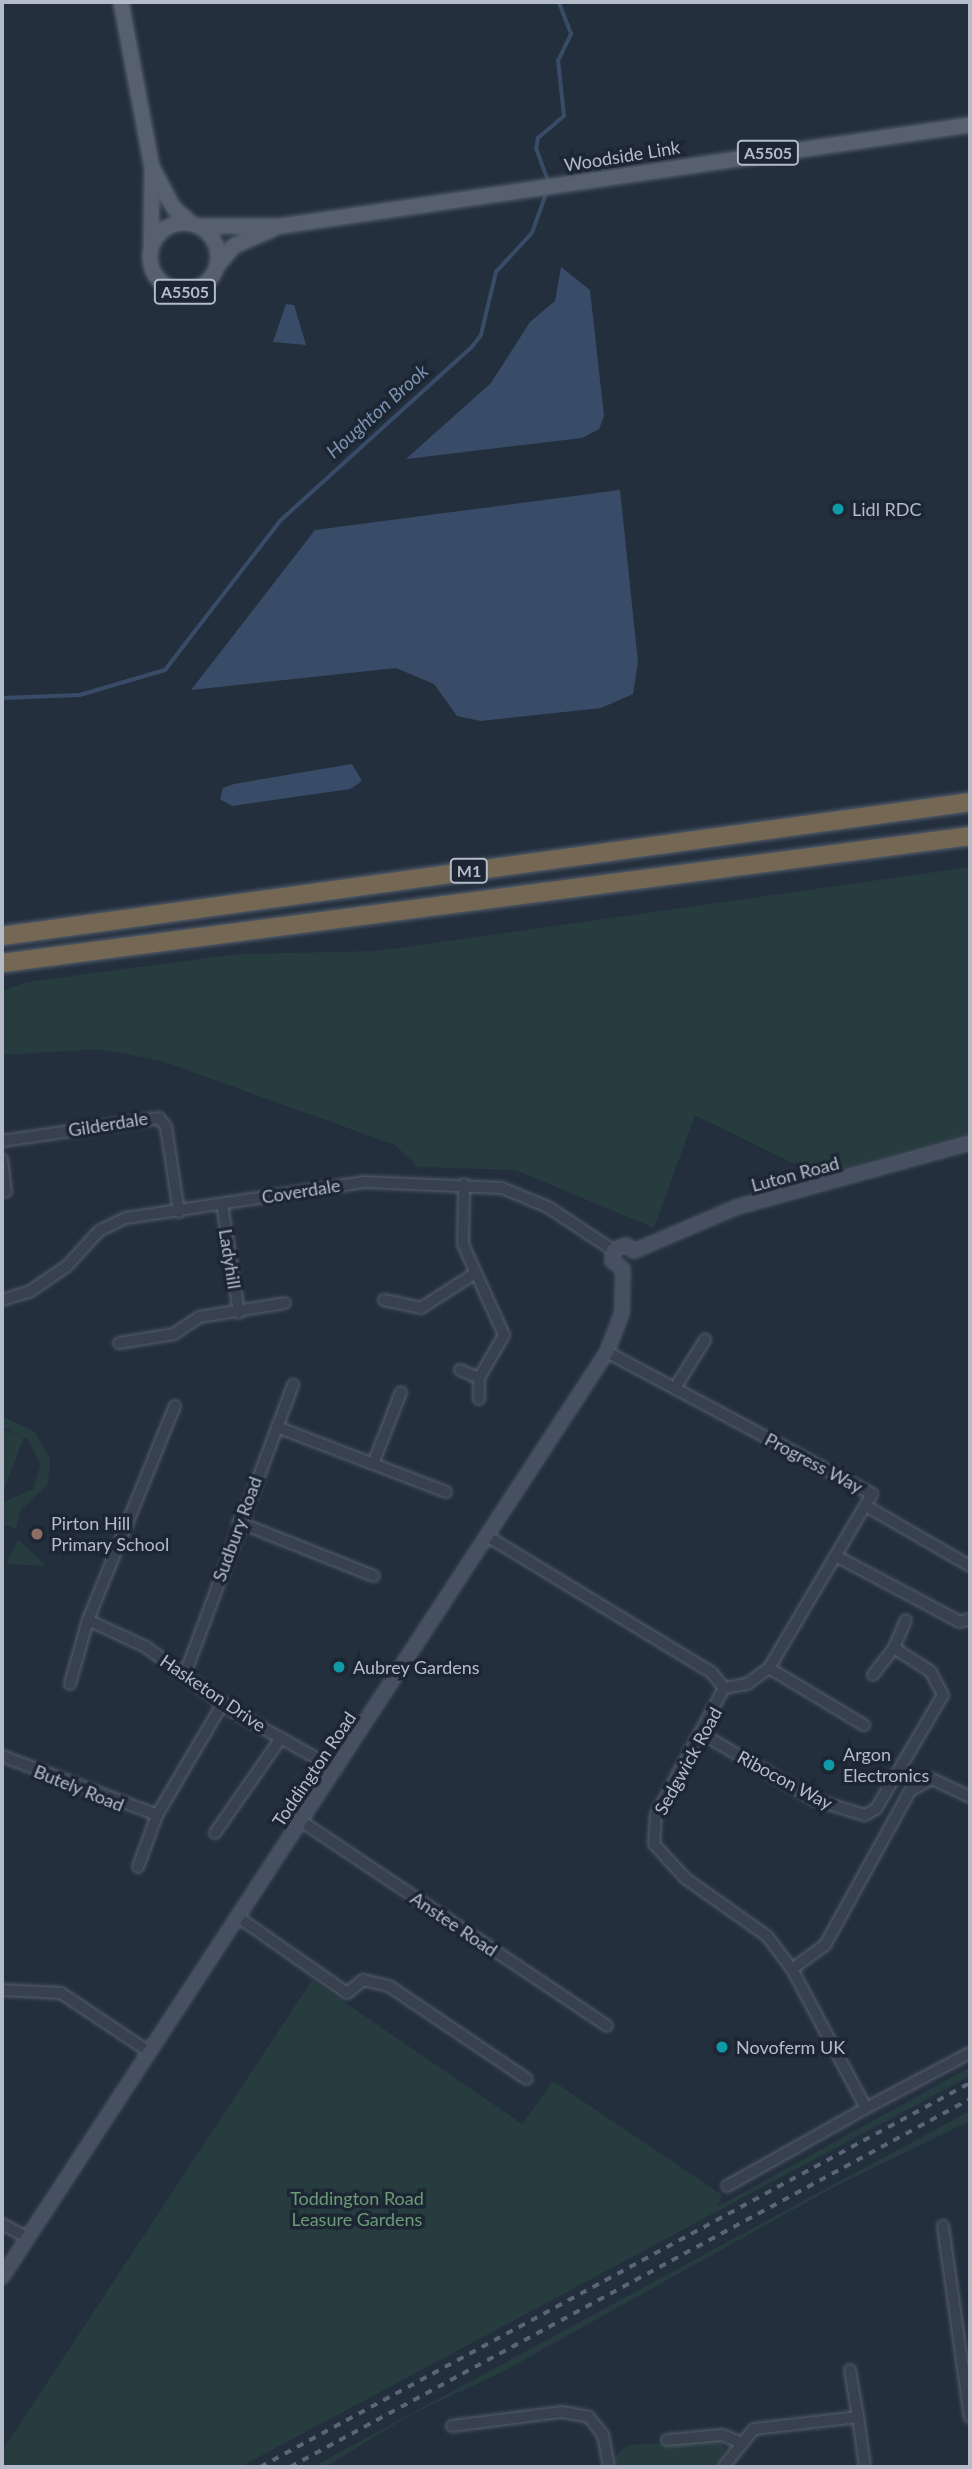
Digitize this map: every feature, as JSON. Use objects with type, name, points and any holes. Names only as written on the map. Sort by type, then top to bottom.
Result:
[{"type":"highway","name":"M1","points":[[2,936],[970,802]]},
{"type":"highway","name":"M1","points":[[2,963],[970,836]]},
{"type":"highway","points":[[799,860],[970,846]]},
{"type":"main road","name":"A5505","points":[[121,2],[152,167],[152,269],[174,290],[204,286],[218,265],[217,246],[173,208],[152,167]]},
{"type":"main road","name":"Woodside Link","points":[[195,225],[281,226],[970,125]]},
{"type":"main road","name":"A5505","points":[[151,248],[166,228],[195,225]]},
{"type":"main road","name":"Woodside Link","points":[[218,265],[240,243],[281,226]]},
{"type":"main road","name":"Luton Road","points":[[634,1251],[737,1207],[970,1143]]},
{"type":"main road","points":[[626,1245],[634,1251],[634,1263],[623,1269],[612,1261],[613,1250],[626,1245]]},
{"type":"main road","name":"Toddington Road","points":[[2,2277],[607,1352],[622,1313],[623,1269]]},
{"type":"street","name":"Gilderdale","points":[[2,1141],[159,1118],[166,1126],[179,1212]]},
{"type":"street","points":[[2,1158],[6,1192]]},
{"type":"street","name":"Coverdale","points":[[2,1300],[29,1292],[67,1266],[99,1231],[126,1218],[364,1182],[502,1188],[548,1207],[613,1250]]},
{"type":"street","points":[[464,1185],[463,1244],[474,1274],[504,1335],[479,1378],[479,1399]]},
{"type":"street","name":"Ladyhill","points":[[222,1204],[239,1313]]},
{"type":"street","points":[[384,1300],[421,1308],[474,1274]]},
{"type":"street","name":"Ladyhill","points":[[119,1343],[174,1334],[199,1317],[239,1313],[285,1303]]},
{"type":"street","points":[[674,1388],[705,1340]]},
{"type":"street","name":"Progress Way","points":[[607,1352],[872,1494],[769,1668],[747,1684],[724,1688]]},
{"type":"street","points":[[460,1370],[479,1378]]},
{"type":"street","name":"Sudbury Road","points":[[185,1674],[238,1522],[293,1385]]},
{"type":"street","points":[[373,1464],[401,1392]]},
{"type":"street","points":[[70,1684],[88,1620],[175,1406]]},
{"type":"street","points":[[277,1426],[446,1492]]},
{"type":"street","points":[[866,1506],[970,1566]]},
{"type":"street","points":[[238,1522],[374,1576]]},
{"type":"street","name":"Sedgwick Road","points":[[487,1536],[712,1673],[724,1688],[704,1735],[656,1815],[654,1844],[685,1878],[767,1936],[792,1969],[866,2108]]},
{"type":"street","points":[[836,1556],[960,1622],[970,1619]]},
{"type":"street","name":"Hasketon Drive","points":[[88,1620],[146,1647],[223,1703],[336,1769]]},
{"type":"street","points":[[873,1675],[894,1648],[906,1620]]},
{"type":"street","name":"Ribocon Way","points":[[704,1735],[815,1800],[856,1815],[871,1813],[943,1695],[930,1671],[894,1648]]},
{"type":"street","points":[[769,1668],[864,1725]]},
{"type":"street","points":[[138,1867],[156,1815],[223,1703]]},
{"type":"street","points":[[215,1833],[281,1738]]},
{"type":"street","name":"Butely Road","points":[[2,1756],[156,1815]]},
{"type":"street","points":[[792,1969],[825,1945],[910,1791],[932,1779],[970,1797]]},
{"type":"street","name":"Anstee Road","points":[[301,1821],[607,2026]]},
{"type":"street","points":[[237,1917],[347,1993],[363,1980],[378,1981],[527,2079]]},
{"type":"street","points":[[2,1990],[61,1993],[149,2052]]},
{"type":"street","points":[[727,2186],[970,2053]]},
{"type":"street","points":[[2,2224],[28,2238]]},
{"type":"street","points":[[943,2225],[970,2417]]},
{"type":"street","points":[[850,2370],[865,2467]]},
{"type":"street","points":[[452,2426],[562,2412],[589,2417],[603,2435],[609,2467]]},
{"type":"street","points":[[723,2467],[739,2442],[754,2429],[858,2417]]},
{"type":"street","points":[[667,2440],[722,2434],[739,2442]]},
{"type":"green space","points":[[970,867],[970,1133],[817,1175],[695,1115],[654,1228],[516,1170],[418,1167],[395,1145],[162,1061],[99,1049],[2,1055],[2,991],[26,982],[239,954],[378,951]]},
{"type":"green space","points":[[2,1416],[35,1432],[50,1459],[48,1484],[20,1511],[16,1529],[2,1524],[2,1503],[33,1489],[41,1464],[27,1439],[2,1427]]},
{"type":"green space","points":[[2,1429],[24,1437],[2,1495]]},
{"type":"green space","points":[[18,1539],[45,1565],[44,1566],[6,1564]]},
{"type":"green space","name":"Toddington Road Leasure Gardens","points":[[312,1980],[522,2124],[553,2081],[722,2195],[717,2207],[970,2067],[970,2076],[240,2467],[2,2467],[2,2451]]},
{"type":"green space","points":[[970,2111],[970,2121],[832,2188],[502,2372],[412,2414],[325,2467],[313,2467],[659,2279]]},
{"type":"green space","points":[[719,2440],[725,2450],[712,2467],[618,2467],[616,2456],[628,2445]]},
{"type":"water","points":[[561,267],[590,290],[604,416],[599,429],[582,438],[406,459],[491,383],[530,322],[555,301]]},
{"type":"water","points":[[286,304],[294,305],[306,345],[273,342]]},
{"type":"water","points":[[620,490],[638,662],[633,694],[601,708],[481,721],[457,716],[434,684],[396,668],[191,690],[315,530]]},
{"type":"water","points":[[352,764],[362,781],[350,789],[232,806],[220,799],[223,788],[234,784]]},
{"type":"waterway","name":"Houghton Brook","points":[[549,184],[536,149],[538,138],[564,116],[558,61],[571,34],[559,2]]},
{"type":"waterway","name":"Houghton Brook","points":[[2,698],[80,695],[165,670],[280,521],[471,348],[481,335],[496,272],[532,233],[547,191]]},
{"type":"railway","points":[[260,2467],[970,2083]]},
{"type":"railway","points":[[290,2467],[970,2099]]},
{"type":"place","name":"Lidl RDC","points":[[838,509]]},
{"type":"place","name":"Pirton Hill Primary School","points":[[37,1534]]},
{"type":"place","name":"Aubrey Gardens","points":[[339,1667]]},
{"type":"place","name":"Argon Electronics","points":[[829,1765]]},
{"type":"place","name":"Novoferm UK","points":[[722,2047]]}]
